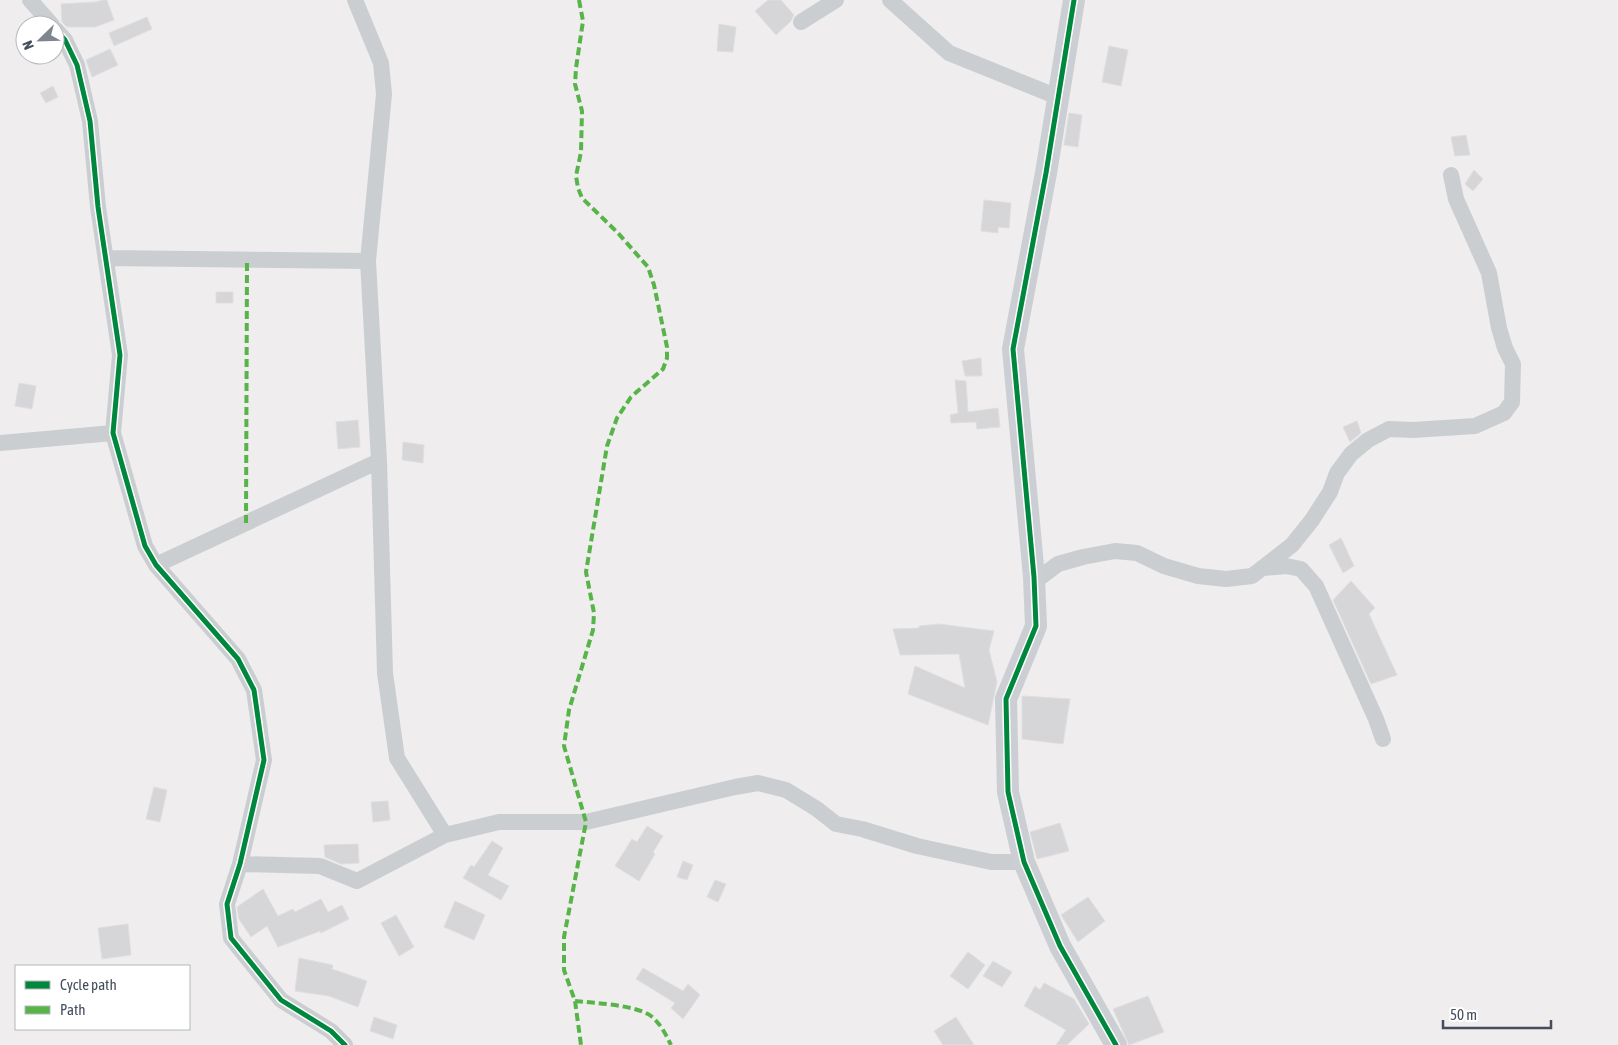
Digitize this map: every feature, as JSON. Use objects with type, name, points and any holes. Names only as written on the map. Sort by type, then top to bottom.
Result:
[{"type":"street","points":[[30,0],[43,15]]},
{"type":"street","points":[[355,0],[381,63],[384,94],[368,261],[380,461],[385,673],[397,758],[445,835]]},
{"type":"street","points":[[801,22],[836,0]]},
{"type":"street","points":[[890,0],[949,53],[1058,97]]},
{"type":"street","points":[[1074,0],[1046,173],[1013,349],[1034,582],[1036,626],[1006,699],[1008,792],[1024,862],[1060,946],[1116,1045]]},
{"type":"street","points":[[65,40],[78,65],[90,122],[98,207],[120,355],[113,433],[145,546],[156,565],[238,659],[254,690],[264,760],[240,864],[227,904],[231,938],[281,1000],[331,1030],[345,1045]]},
{"type":"street","points":[[1034,582],[1058,564],[1083,556],[1115,551],[1137,553],[1164,566],[1198,576],[1226,579],[1252,576],[1292,545],[1312,520],[1330,492],[1337,472],[1351,454],[1368,440],[1389,429],[1413,430],[1475,426],[1504,413],[1512,402],[1513,364],[1505,348],[1499,328],[1489,273],[1456,199],[1451,175]]},
{"type":"street","points":[[106,258],[368,261]]},
{"type":"street","points":[[0,443],[113,433]]},
{"type":"street","points":[[156,565],[380,461]]},
{"type":"street","points":[[1263,568],[1286,566],[1301,569],[1316,586],[1376,719],[1383,739]]},
{"type":"street","points":[[240,864],[320,866],[357,881],[445,835],[499,822],[586,822],[758,783],[786,790],[817,809],[836,824],[862,829],[957,856],[991,862],[1024,862]]},
{"type":"building","points":[[107,0],[114,20],[95,27],[67,27],[65,25],[65,15],[62,15],[61,4]]},
{"type":"building","points":[[768,0],[781,0],[794,15],[791,21],[776,35],[755,11]]},
{"type":"building","points":[[147,17],[152,29],[114,46],[109,33]]},
{"type":"building","points":[[719,24],[736,27],[733,52],[717,51]]},
{"type":"building","points":[[1109,46],[1128,50],[1121,86],[1102,82]]},
{"type":"building","points":[[110,49],[118,65],[92,77],[86,60]]},
{"type":"building","points":[[53,86],[58,97],[46,103],[40,93]]},
{"type":"building","points":[[1069,113],[1082,115],[1078,147],[1064,145]]},
{"type":"building","points":[[1466,135],[1470,155],[1455,156],[1451,137]]},
{"type":"building","points":[[1474,170],[1483,179],[1473,191],[1465,184]]},
{"type":"building","points":[[984,200],[1011,203],[1009,228],[998,227],[998,233],[981,231]]},
{"type":"building","points":[[216,292],[233,292],[233,303],[216,303]]},
{"type":"building","points":[[981,358],[982,376],[965,376],[962,361]]},
{"type":"building","points":[[955,380],[966,381],[968,412],[998,408],[1000,427],[977,429],[976,422],[951,423],[950,415],[958,413]]},
{"type":"building","points":[[19,383],[36,386],[32,409],[15,406]]},
{"type":"building","points":[[358,420],[360,447],[338,449],[336,422]]},
{"type":"building","points":[[1357,421],[1361,433],[1350,442],[1343,427]]},
{"type":"building","points":[[403,442],[424,445],[423,463],[402,460]]},
{"type":"building","points":[[1341,538],[1354,566],[1343,573],[1329,545]]},
{"type":"building","points":[[1351,581],[1375,608],[1369,614],[1397,675],[1371,684],[1333,600]]},
{"type":"building","points":[[939,624],[994,631],[989,650],[997,682],[988,725],[908,694],[915,666],[965,688],[959,654],[900,655],[893,629],[919,628],[919,626]]},
{"type":"building","points":[[1022,696],[1070,699],[1063,744],[1022,739]]},
{"type":"building","points":[[154,787],[167,790],[160,822],[146,819]]},
{"type":"building","points":[[388,801],[390,820],[373,822],[371,802]]},
{"type":"building","points":[[1060,823],[1069,851],[1037,859],[1030,832]]},
{"type":"building","points":[[647,826],[663,836],[639,881],[615,866],[632,839],[637,842]]},
{"type":"building","points":[[492,841],[503,848],[488,875],[509,886],[501,900],[463,878],[471,865],[474,867]]},
{"type":"building","points":[[358,844],[359,863],[341,864],[325,857],[324,845]]},
{"type":"building","points":[[683,861],[693,865],[687,880],[677,877]]},
{"type":"building","points":[[715,880],[726,884],[718,902],[707,897]]},
{"type":"building","points":[[263,889],[278,916],[293,909],[295,912],[321,899],[328,912],[342,905],[349,919],[321,933],[320,931],[278,947],[267,926],[251,937],[239,919],[237,907]]},
{"type":"building","points":[[1088,897],[1105,921],[1078,942],[1061,915]]},
{"type":"building","points":[[455,901],[485,915],[474,940],[444,927]]},
{"type":"building","points":[[396,915],[414,947],[399,956],[381,923]]},
{"type":"building","points":[[128,924],[131,955],[102,959],[98,928]]},
{"type":"building","points":[[968,952],[985,965],[968,989],[950,976]]},
{"type":"building","points":[[299,958],[333,965],[332,969],[367,981],[358,1007],[329,996],[295,991]]},
{"type":"building","points":[[993,961],[1012,972],[1002,987],[983,976]]},
{"type":"building","points":[[643,968],[683,991],[688,984],[700,995],[683,1019],[671,1008],[675,1003],[636,979]]},
{"type":"building","points":[[1044,983],[1074,999],[1089,1024],[1067,1045],[1056,1045],[1066,1030],[1024,1006],[1035,986],[1040,990]]},
{"type":"building","points":[[1148,996],[1164,1032],[1129,1045],[1113,1009]]},
{"type":"building","points":[[374,1017],[397,1025],[393,1039],[370,1031]]},
{"type":"building","points":[[956,1017],[974,1045],[943,1045],[934,1031]]},
{"type":"marked path","points":[[579,0],[583,21],[575,84],[582,111],[581,152],[576,176],[578,188],[582,198],[618,233],[648,267],[654,285],[667,347],[667,358],[663,369],[631,397],[617,418],[607,446],[586,572],[594,613],[593,630],[569,710],[564,746],[586,822],[564,937],[564,970],[575,1001],[581,1045]]},
{"type":"marked path","points":[[246,523],[247,260]]},
{"type":"marked path","points":[[575,1001],[615,1005],[644,1012],[658,1022],[671,1045]]},
{"type":"cycle path","points":[[1074,0],[1046,173],[1013,349],[1034,577],[1036,626],[1006,699],[1008,792],[1024,862],[1060,946],[1116,1045]]},
{"type":"cycle path","points":[[65,40],[77,65],[90,121],[98,207],[120,355],[113,433],[145,546],[156,565],[238,659],[254,690],[264,760],[240,864],[227,904],[231,938],[281,1000],[331,1031],[345,1045]]}]
